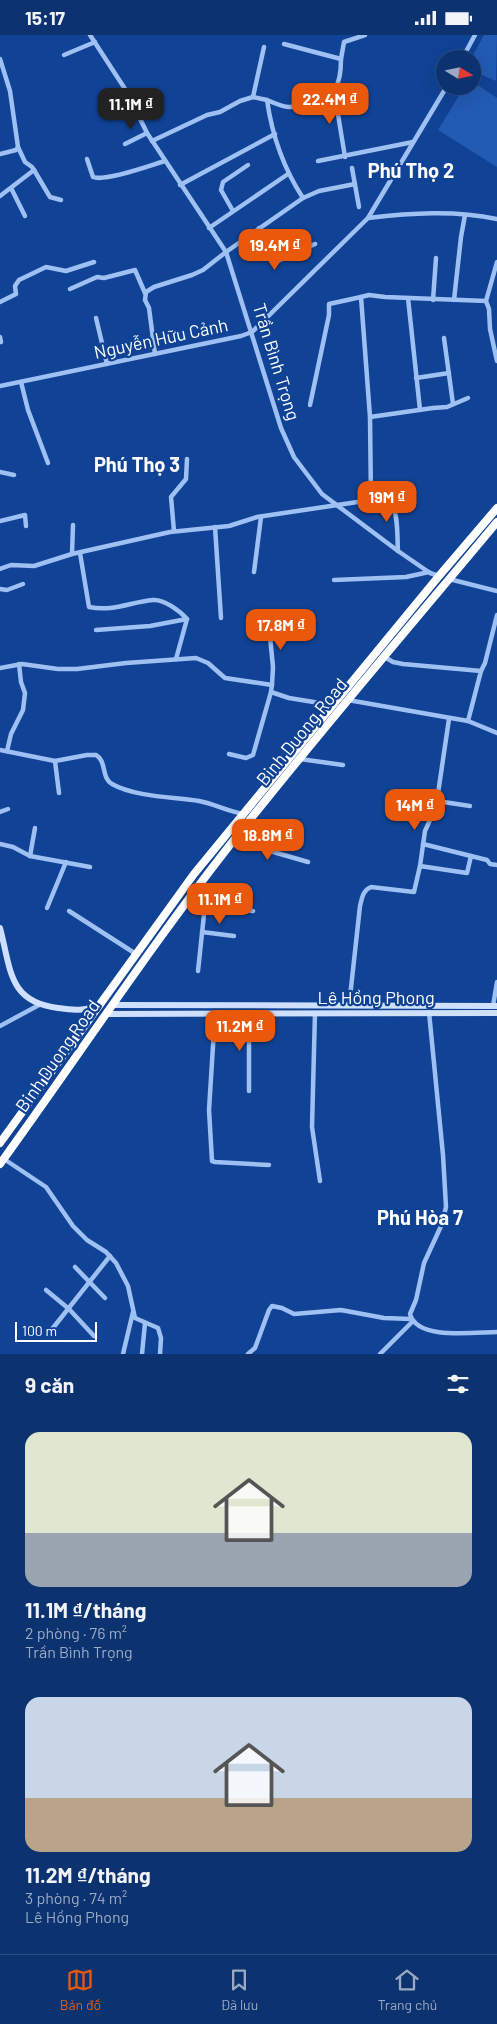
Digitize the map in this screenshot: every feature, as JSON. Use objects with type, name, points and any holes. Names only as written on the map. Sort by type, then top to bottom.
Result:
[{"type":"highway","name":"Binh Duong Road","points":[[0,1143],[89,1012],[100,1004],[194,874],[497,508]]},
{"type":"highway","name":"Binh Duong Road","points":[[2,1161],[112,1005],[236,837],[383,656],[497,522]]},
{"type":"highway","points":[[439,576],[449,579]]},
{"type":"highway","points":[[100,1004],[112,1005]]},
{"type":"highway","points":[[89,1012],[106,1014]]},
{"type":"street","name":"Trần Bình Trọng","points":[[90,35],[127,92],[152,141],[226,252],[281,428],[294,457],[322,493],[398,551],[429,572],[439,576]]},
{"type":"street","points":[[152,141],[207,115],[220,112],[240,101],[253,97],[291,107],[325,99],[334,90],[341,73],[344,42],[365,35]]},
{"type":"street","points":[[467,50],[475,35]]},
{"type":"street","points":[[64,55],[95,42]]},
{"type":"street","points":[[284,44],[341,59]]},
{"type":"street","points":[[253,97],[264,47]]},
{"type":"street","points":[[0,59],[10,91],[18,147],[25,162],[32,167],[50,197],[61,200]]},
{"type":"street","points":[[334,90],[345,157]]},
{"type":"street","name":"Nguyễn Hữu Cảnh","points":[[0,386],[241,336],[252,332],[368,218],[442,95]]},
{"type":"street","points":[[267,101],[288,174],[302,199]]},
{"type":"street","points":[[125,144],[147,133]]},
{"type":"street","points":[[180,185],[275,134]]},
{"type":"street","points":[[318,161],[413,142]]},
{"type":"street","points":[[0,154],[16,150],[18,147]]},
{"type":"street","points":[[88,159],[93,177],[97,179],[165,161]]},
{"type":"street","points":[[233,211],[221,190],[223,182],[248,165]]},
{"type":"street","points":[[352,168],[359,207]]},
{"type":"street","points":[[0,196],[34,170]]},
{"type":"street","points":[[209,227],[288,174]]},
{"type":"street","points":[[145,295],[146,292],[154,287],[192,275],[204,269],[302,199],[319,191],[355,183]]},
{"type":"street","points":[[11,188],[26,216]]},
{"type":"street","points":[[368,218],[401,214],[477,215],[497,219]]},
{"type":"street","points":[[454,300],[465,215]]},
{"type":"street","points":[[259,228],[276,262],[315,244]]},
{"type":"street","points":[[433,300],[436,258]]},
{"type":"street","points":[[0,302],[16,294],[15,286],[19,280],[46,267],[66,271],[94,262]]},
{"type":"street","points":[[497,262],[486,301],[489,309],[490,329],[497,361]]},
{"type":"street","points":[[70,289],[97,277],[104,278],[135,270],[145,295],[154,354]]},
{"type":"street","points":[[310,405],[329,315],[329,304],[369,295],[408,299],[486,301]]},
{"type":"street","points":[[361,297],[370,417],[371,500]]},
{"type":"street","points":[[408,299],[420,410]]},
{"type":"street","points":[[96,318],[107,364]]},
{"type":"street","points":[[490,329],[497,334]]},
{"type":"street","points":[[444,338],[453,404]]},
{"type":"street","points":[[416,378],[449,373]]},
{"type":"street","points":[[21,382],[28,410],[48,463]]},
{"type":"street","points":[[370,417],[440,409],[468,397]]},
{"type":"street","points":[[174,531],[171,497],[186,479],[187,459]]},
{"type":"street","points":[[0,472],[14,475]]},
{"type":"street","points":[[0,569],[11,565],[34,565],[72,554],[174,531],[215,527],[261,517],[371,500],[391,505],[394,509],[397,517],[398,551]]},
{"type":"street","points":[[0,521],[25,515],[26,526]]},
{"type":"street","points":[[254,572],[261,517]]},
{"type":"street","points":[[72,525],[72,554]]},
{"type":"street","points":[[215,527],[221,618]]},
{"type":"street","points":[[80,553],[89,607],[118,608],[154,600],[175,608],[187,619]]},
{"type":"street","points":[[334,580],[406,577],[429,572]]},
{"type":"street","points":[[449,579],[497,591]]},
{"type":"street","points":[[0,589],[7,590],[23,584]]},
{"type":"street","points":[[468,721],[497,615]]},
{"type":"street","points":[[229,754],[246,758],[253,755],[271,692],[273,667],[268,616]]},
{"type":"street","points":[[96,630],[150,625],[187,619]]},
{"type":"street","points":[[176,659],[187,619]]},
{"type":"street","points":[[383,656],[393,662],[403,664],[481,671]]},
{"type":"street","points":[[0,667],[19,664],[58,669],[76,669],[196,658],[208,663],[225,678],[272,685]]},
{"type":"street","points":[[7,751],[11,733],[23,710],[25,693],[21,682],[19,664]]},
{"type":"street","points":[[271,692],[289,698],[332,705]]},
{"type":"street","points":[[348,700],[468,721],[497,733]]},
{"type":"street","points":[[348,1005],[363,893],[371,887],[414,892],[425,831],[436,807],[449,719]]},
{"type":"street","points":[[0,751],[55,761],[96,755],[101,760],[108,780],[114,785],[151,795],[201,802],[226,811],[244,814]]},
{"type":"street","points":[[300,759],[343,765]]},
{"type":"street","points":[[55,761],[59,793]]},
{"type":"street","points":[[437,801],[470,806]]},
{"type":"street","points":[[0,812],[8,809]]},
{"type":"street","points":[[30,856],[35,828]]},
{"type":"street","points":[[236,837],[270,851],[308,862]]},
{"type":"street","points":[[0,844],[13,847],[30,856],[90,867]]},
{"type":"street","points":[[423,844],[471,856],[497,865]]},
{"type":"street","points":[[420,866],[467,873],[471,856]]},
{"type":"street","points":[[47,908],[66,862]]},
{"type":"street","points":[[193,896],[205,905],[253,911]]},
{"type":"street","points":[[198,971],[205,905]]},
{"type":"street","points":[[69,911],[136,954]]},
{"type":"street","points":[[0,928],[15,985],[30,1001],[39,1005],[89,1012]]},
{"type":"street","points":[[202,932],[234,936]]},
{"type":"street","points":[[495,1006],[497,982]]},
{"type":"street","points":[[0,1027],[39,1005]]},
{"type":"street","name":"Lê Hồng Phong","points":[[112,1005],[495,1006]]},
{"type":"street","points":[[429,1012],[443,1155],[446,1207],[442,1224],[424,1263],[416,1300],[410,1315],[419,1327],[437,1332],[450,1334],[497,1332]]},
{"type":"street","points":[[316,1013],[312,1120],[314,1149],[320,1181]]},
{"type":"street","name":"Lê Hồng Phong","points":[[106,1014],[497,1013]]},
{"type":"street","points":[[215,1014],[209,1110],[212,1161],[215,1163],[269,1165]]},
{"type":"street","points":[[249,1014],[249,1091]]},
{"type":"street","points":[[2,1161],[46,1187],[72,1226],[87,1240],[110,1256],[124,1275],[135,1318],[158,1328],[161,1338],[160,1354]]},
{"type":"street","points":[[48,1333],[110,1256]]},
{"type":"street","points":[[74,1267],[104,1298]]},
{"type":"street","points":[[46,1290],[69,1309],[94,1336]]},
{"type":"street","points":[[249,1354],[255,1348],[272,1306],[282,1308],[294,1314],[341,1310],[384,1318],[412,1320]]},
{"type":"street","points":[[123,1354],[133,1310]]},
{"type":"street","points":[[380,1354],[412,1320]]},
{"type":"street","points":[[142,1354],[145,1323]]},
{"type":"shaded area","points":[[484,35],[497,35],[496,81],[481,74],[481,50],[476,50]]},
{"type":"shaded area","points":[[481,87],[497,98],[497,167],[438,130],[459,95],[481,95]]},
{"type":"district","name":"Phú Thọ 2","points":[[411,171]]},
{"type":"district","name":"Phú Thọ 3","points":[[137,465]]},
{"type":"district","name":"Phú Hòa 7","points":[[420,1218]]}]
